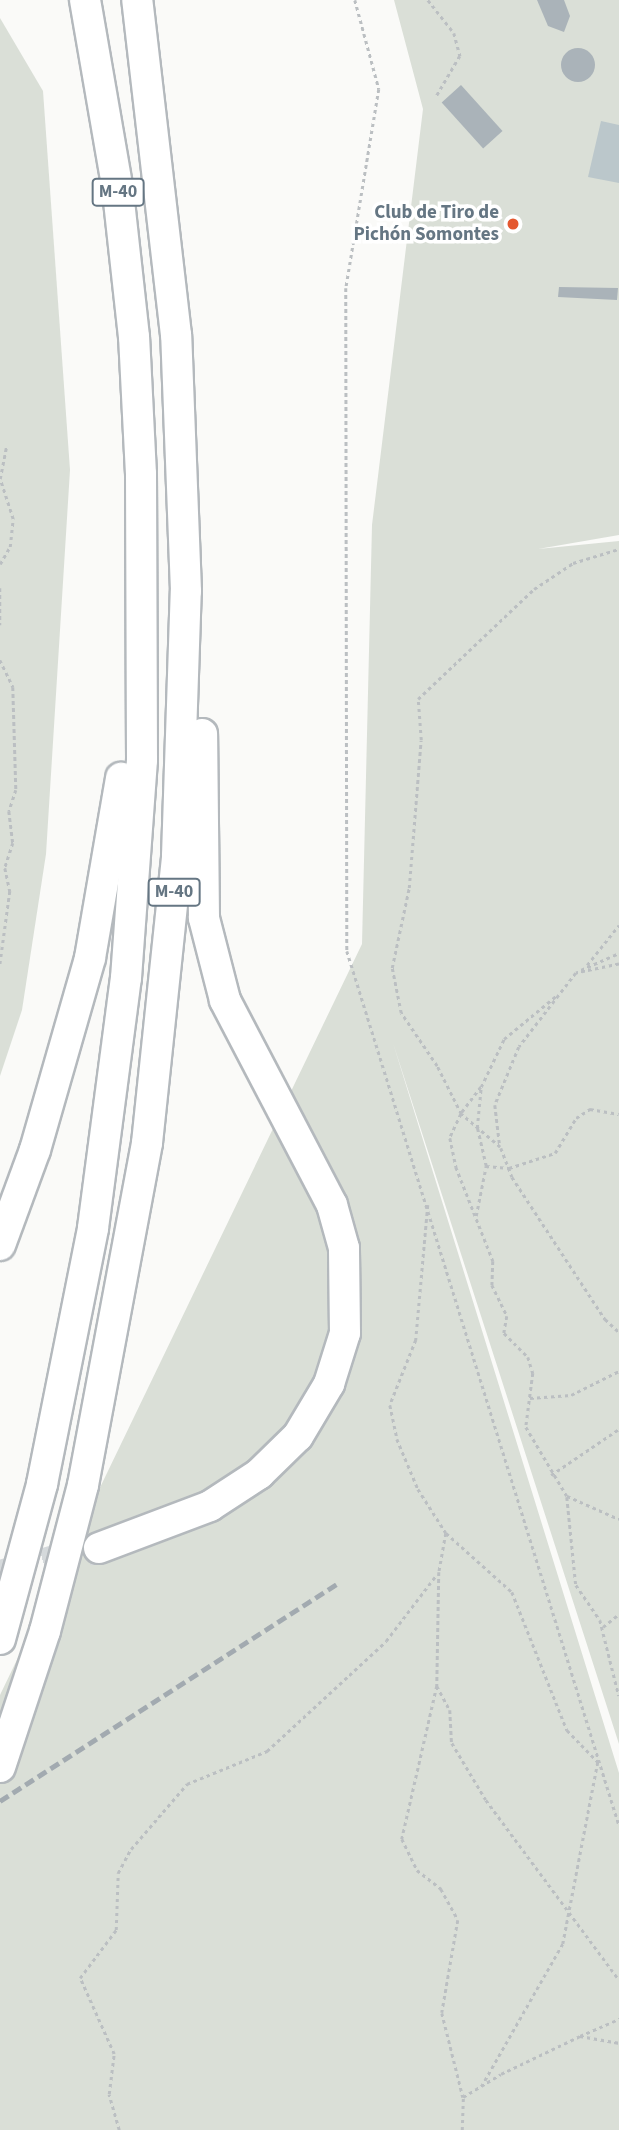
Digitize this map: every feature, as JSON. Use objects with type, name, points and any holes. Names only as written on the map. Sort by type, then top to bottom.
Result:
[{"type":"highway","name":"M-40","points":[[0,1639],[42,1484],[93,1228],[126,978],[142,760],[141,474],[118,191],[86,0]]},
{"type":"highway","name":"M-40","points":[[0,1767],[45,1631],[83,1485],[148,1143],[163,1016],[182,760],[186,590],[179,424],[163,188],[137,0]]},
{"type":"highway","points":[[99,1548],[210,1506],[259,1474],[298,1436],[329,1384],[345,1333],[347,1302],[344,1248],[332,1205],[225,1000],[204,918],[204,602],[179,424]]},
{"type":"highway","points":[[0,1245],[35,1150],[90,958],[116,821],[129,544],[141,474]]},
{"type":"path","points":[[355,0],[379,89],[346,288],[347,951],[428,1203],[619,1825]]},
{"type":"path","points":[[428,0],[454,33],[460,56],[436,97]]},
{"type":"path","points":[[0,564],[10,547],[13,519],[0,479],[6,448]]},
{"type":"path","points":[[500,1147],[461,1114],[437,1066],[401,1013],[392,968],[409,888],[421,740],[418,698],[534,589],[573,563],[619,549]]},
{"type":"path","points":[[0,588],[0,625]]},
{"type":"path","points":[[0,660],[13,687],[16,790],[9,811],[13,843],[5,868],[10,891],[0,965]]},
{"type":"path","points":[[619,925],[587,965],[576,973],[520,1047],[495,1105],[500,1147],[509,1168],[605,1319],[619,1332]]},
{"type":"path","points":[[587,965],[619,953]]},
{"type":"path","points":[[576,973],[619,964]]},
{"type":"path","points":[[562,992],[504,1039],[481,1087],[461,1114],[450,1138],[493,1261],[492,1285],[507,1316],[504,1333],[528,1357],[533,1373],[526,1427],[551,1475],[567,1496],[619,1519]]},
{"type":"path","points":[[476,1217],[486,1166],[477,1128],[481,1087]]},
{"type":"path","points":[[486,1166],[509,1168],[555,1153],[576,1118],[590,1109],[619,1114]]},
{"type":"path","points":[[428,1203],[416,1340],[390,1405],[397,1438],[418,1489],[446,1533],[512,1592],[567,1730],[598,1762]]},
{"type":"path","points":[[530,1398],[571,1395],[619,1371]]},
{"type":"path","points":[[551,1475],[619,1429]]},
{"type":"path","points":[[567,1496],[576,1585],[603,1628],[619,1696]]},
{"type":"path","points":[[446,1533],[439,1572],[437,1686],[402,1839],[417,1870],[441,1889],[458,1920],[442,2012],[463,2097],[462,2130]]},
{"type":"path","points":[[119,2130],[109,2094],[114,2054],[80,1978],[116,1930],[118,1872],[131,1849],[187,1784],[267,1751],[386,1641],[439,1572]]},
{"type":"path","points":[[603,1628],[619,1614]]},
{"type":"path","points":[[437,1686],[450,1710],[452,1742],[566,1909],[619,1980]]},
{"type":"path","points":[[482,2086],[563,1944],[566,1909],[598,1762]]},
{"type":"path","points":[[463,2097],[580,2036],[619,2020]]},
{"type":"path","points":[[580,2036],[619,2043]]},
{"type":"shaded area","points":[[394,0],[619,0],[619,535],[538,549],[619,541],[619,1744],[393,1043],[619,1773],[619,2130],[0,2130],[0,1695],[362,944],[372,525],[423,109]]},
{"type":"shaded area","points":[[0,18],[43,91],[70,470],[46,854],[22,1010],[0,1076]]},
{"type":"shaded area","points":[[601,121],[619,125],[619,183],[588,177]]},
{"type":"building","points":[[537,0],[564,0],[570,16],[564,32],[548,26]]},
{"type":"building","points":[[578,48],[590,53],[595,65],[590,77],[578,82],[566,77],[561,65],[566,53]]},
{"type":"building","points":[[461,85],[502,131],[483,148],[442,102]]},
{"type":"building","points":[[559,287],[618,288],[617,300],[558,297]]},
{"type":"tunnel","points":[[0,1575],[99,1548]]},
{"type":"railway","points":[[0,1801],[337,1584]]},
{"type":"place","name":"Club de Tiro de Pichón Somontes","points":[[513,224]]}]
